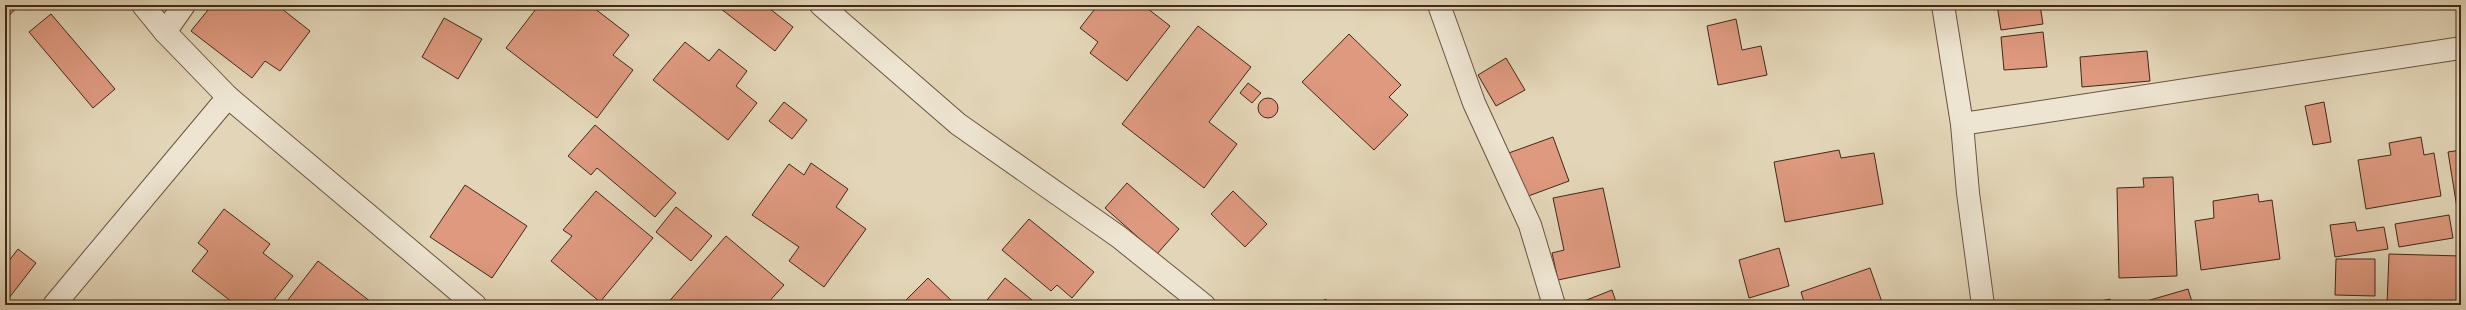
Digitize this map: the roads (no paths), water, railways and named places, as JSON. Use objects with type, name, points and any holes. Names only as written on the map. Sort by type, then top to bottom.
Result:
[{"type":"street","points":[[143,5],[165,32],[228,97],[475,305]]},
{"type":"street","points":[[165,32],[184,5]]},
{"type":"street","points":[[821,5],[958,124],[1119,237],[1204,305]]},
{"type":"street","points":[[1439,5],[1474,103],[1530,225],[1554,305]]},
{"type":"street","points":[[1943,5],[1962,124],[1968,193],[1983,305]]},
{"type":"street","points":[[1962,124],[2461,48]]},
{"type":"street","points":[[54,305],[228,97]]}]
